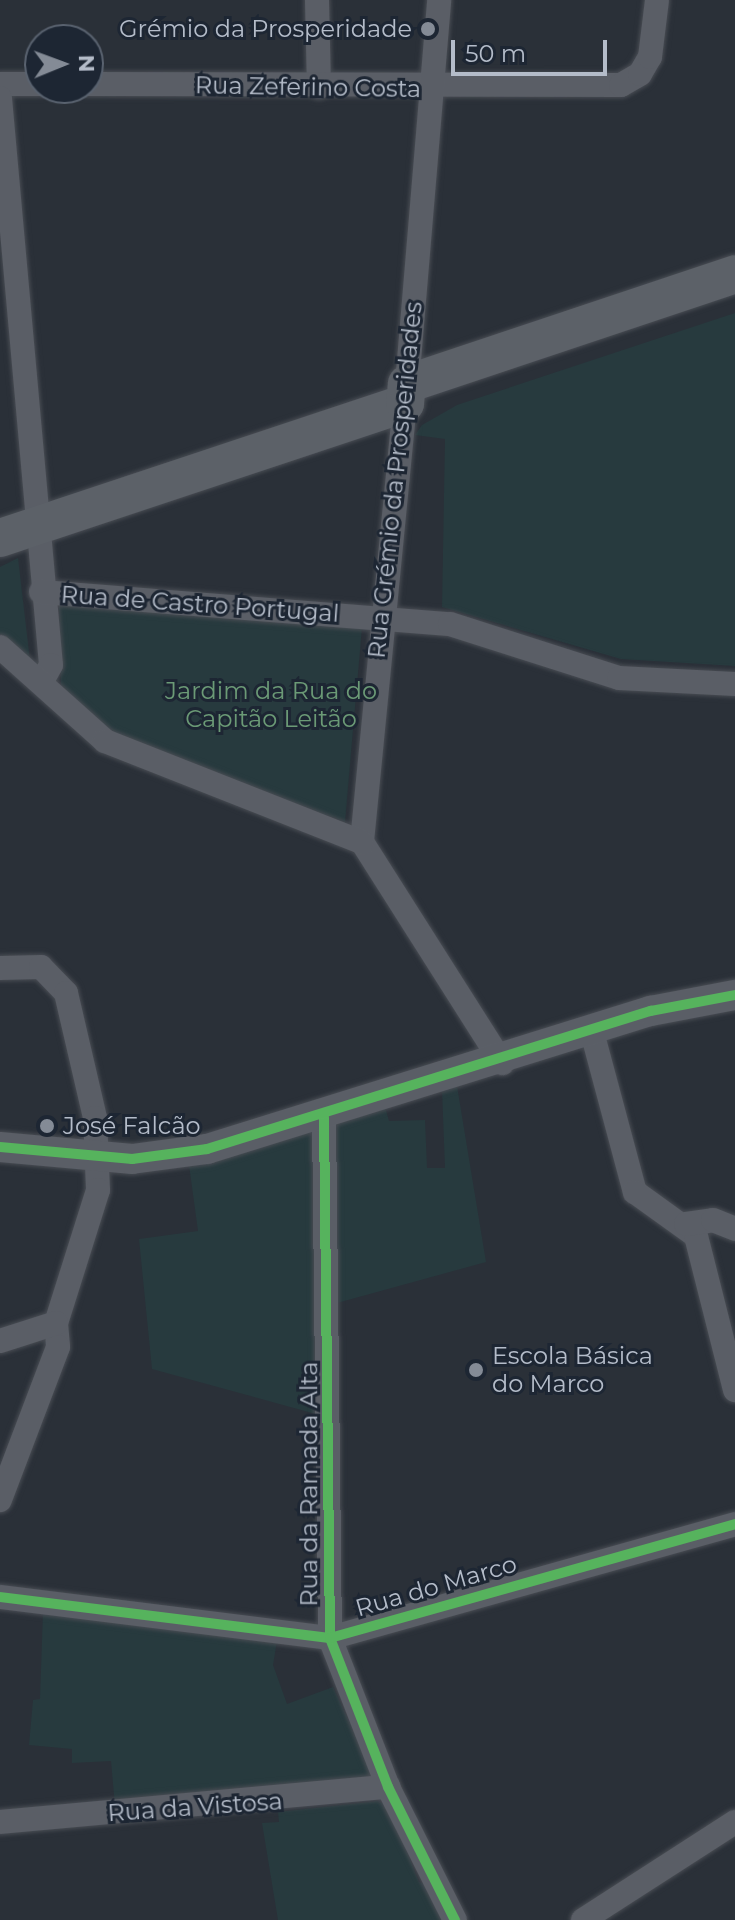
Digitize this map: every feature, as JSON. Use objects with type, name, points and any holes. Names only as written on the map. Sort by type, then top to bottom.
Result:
[{"type":"main road","points":[[0,538],[735,274]]},
{"type":"street","points":[[317,0],[319,87]]},
{"type":"street","name":"Rua Grémio da Prosperidades","points":[[362,839],[406,393],[439,0]]},
{"type":"street","name":"Rua Zeferino Costa","points":[[104,84],[431,88],[621,85],[640,74],[650,57],[657,0]]},
{"type":"street","points":[[0,84],[24,84]]},
{"type":"street","points":[[0,98],[41,592],[51,665],[42,681]]},
{"type":"street","name":"Rua de Castro Portugal","points":[[41,592],[450,624],[619,678],[735,684]]},
{"type":"street","points":[[0,647],[42,681],[105,741],[362,839],[502,1063]]},
{"type":"street","points":[[0,968],[41,967],[66,993],[97,1156],[98,1190],[56,1323],[58,1347],[0,1500]]},
{"type":"street","points":[[0,1147],[132,1159],[207,1149],[324,1118],[592,1032],[735,995]]},
{"type":"street","points":[[592,1032],[635,1192],[686,1224],[696,1236],[735,1390]]},
{"type":"street","name":"Rua da Ramada Alta","points":[[324,1118],[330,1638],[388,1787],[455,1920]]},
{"type":"street","points":[[686,1224],[713,1220],[735,1229]]},
{"type":"street","points":[[0,1341],[56,1323]]},
{"type":"street","name":"Rua do Marco","points":[[0,1597],[330,1638],[735,1524]]},
{"type":"street","name":"Rua da Vistosa","points":[[0,1822],[388,1787]]},
{"type":"street","points":[[583,1920],[735,1822]]},
{"type":"green space","points":[[735,313],[735,666],[621,659],[442,607],[445,439],[415,435],[422,425],[457,405]]},
{"type":"green space","points":[[18,558],[30,661],[0,635],[0,567]]},
{"type":"green space","name":"Jardim da Rua do Capitão Leitão","points":[[59,605],[362,627],[345,822],[107,735],[61,685]]},
{"type":"green space","points":[[457,1086],[486,1262],[337,1303],[333,1123],[385,1107],[389,1121],[425,1120],[427,1168],[445,1168],[442,1090]]},
{"type":"green space","points":[[315,1130],[323,1416],[152,1369],[139,1239],[198,1231],[189,1165]]},
{"type":"green space","points":[[43,1611],[277,1641],[273,1665],[287,1704],[333,1687],[377,1781],[115,1806],[111,1761],[72,1763],[72,1749],[29,1745],[33,1700],[40,1699]]},
{"type":"green space","points":[[378,1801],[388,1805],[419,1882],[429,1885],[446,1920],[278,1920],[262,1823],[279,1822],[278,1812]]},
{"type":"cycle path","points":[[0,1147],[132,1159],[207,1149],[651,1011],[735,995]]},
{"type":"cycle path","points":[[324,1118],[330,1638],[388,1787],[455,1920]]},
{"type":"cycle path","points":[[0,1597],[330,1638],[735,1524]]},
{"type":"place","name":"Grémio da Prosperidade","points":[[428,29]]},
{"type":"place","name":"José Falcão","points":[[47,1126]]},
{"type":"place","name":"Escola Básica do Marco","points":[[476,1370]]}]
